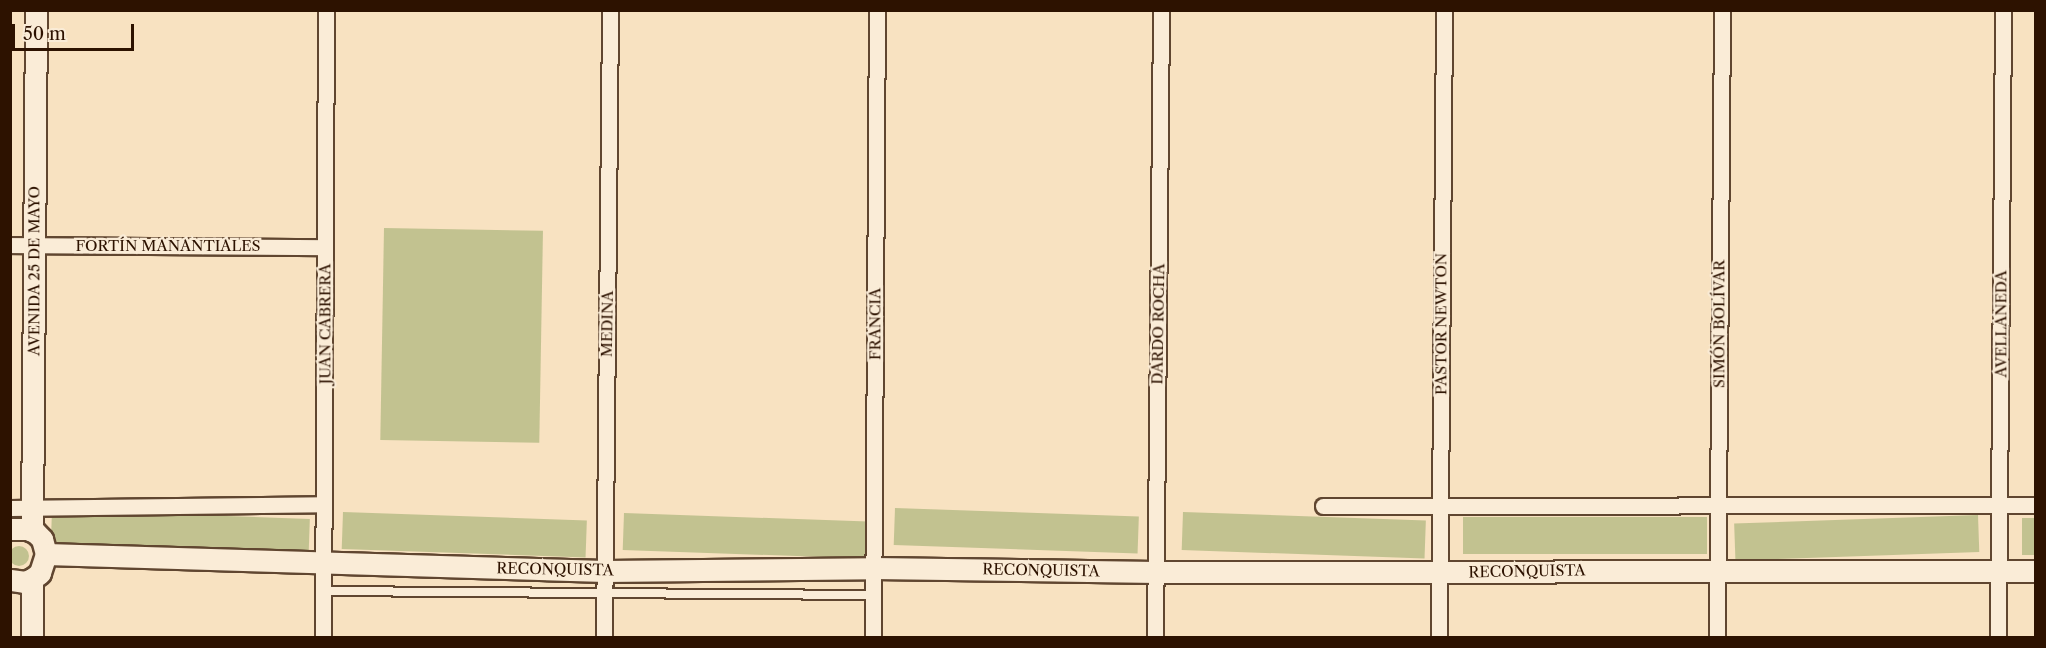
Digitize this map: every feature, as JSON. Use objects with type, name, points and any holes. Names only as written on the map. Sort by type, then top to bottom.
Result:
[{"type":"street","name":"AVENIDA 25 DE MAYO","points":[[32,531],[36,10]]},
{"type":"street","name":"JUAN CABRERA","points":[[323,638],[326,10]]},
{"type":"street","name":"MEDINA","points":[[604,638],[610,10]]},
{"type":"street","name":"FRANCIA","points":[[873,638],[877,10]]},
{"type":"street","name":"DARDO ROCHA","points":[[1155,638],[1161,10]]},
{"type":"street","name":"PASTOR NEWTON","points":[[1439,638],[1444,10]]},
{"type":"street","name":"SIMÓN BOLÍVAR","points":[[1717,638],[1722,10]]},
{"type":"street","name":"AVELLANEDA","points":[[1998,638],[2003,10]]},
{"type":"street","name":"FORTÍN MANANTIALES","points":[[10,245],[325,247]]},
{"type":"street","points":[[10,507],[324,504]]},
{"type":"street","points":[[1323,506],[2036,505]]},
{"type":"street","points":[[10,529],[32,531],[42,539],[46,554],[40,573],[32,579],[25,582],[10,580]]},
{"type":"street","name":"RECONQUISTA","points":[[46,554],[605,571],[873,568],[1156,572],[2036,571]]},
{"type":"street","points":[[32,579],[32,638]]},
{"type":"lane","points":[[324,591],[873,595]]},
{"type":"green space","points":[[384,228],[543,231],[539,443],[380,440]]},
{"type":"green space","points":[[895,508],[1139,517],[1138,553],[894,545]]},
{"type":"green space","points":[[52,510],[310,519],[309,556],[51,547]]},
{"type":"green space","points":[[343,512],[587,521],[586,557],[342,549]]},
{"type":"green space","points":[[1183,512],[1426,520],[1425,558],[1182,550]]},
{"type":"green space","points":[[624,513],[868,522],[867,558],[623,550]]},
{"type":"green space","points":[[1978,515],[1979,552],[1735,560],[1734,524]]},
{"type":"green space","points":[[1463,517],[1707,517],[1707,554],[1463,554]]},
{"type":"green space","points":[[2022,518],[2035,518],[2035,555],[2022,555]]},
{"type":"green space","points":[[19,546],[26,549],[29,556],[26,563],[19,566],[12,563],[9,556],[12,549]]}]
